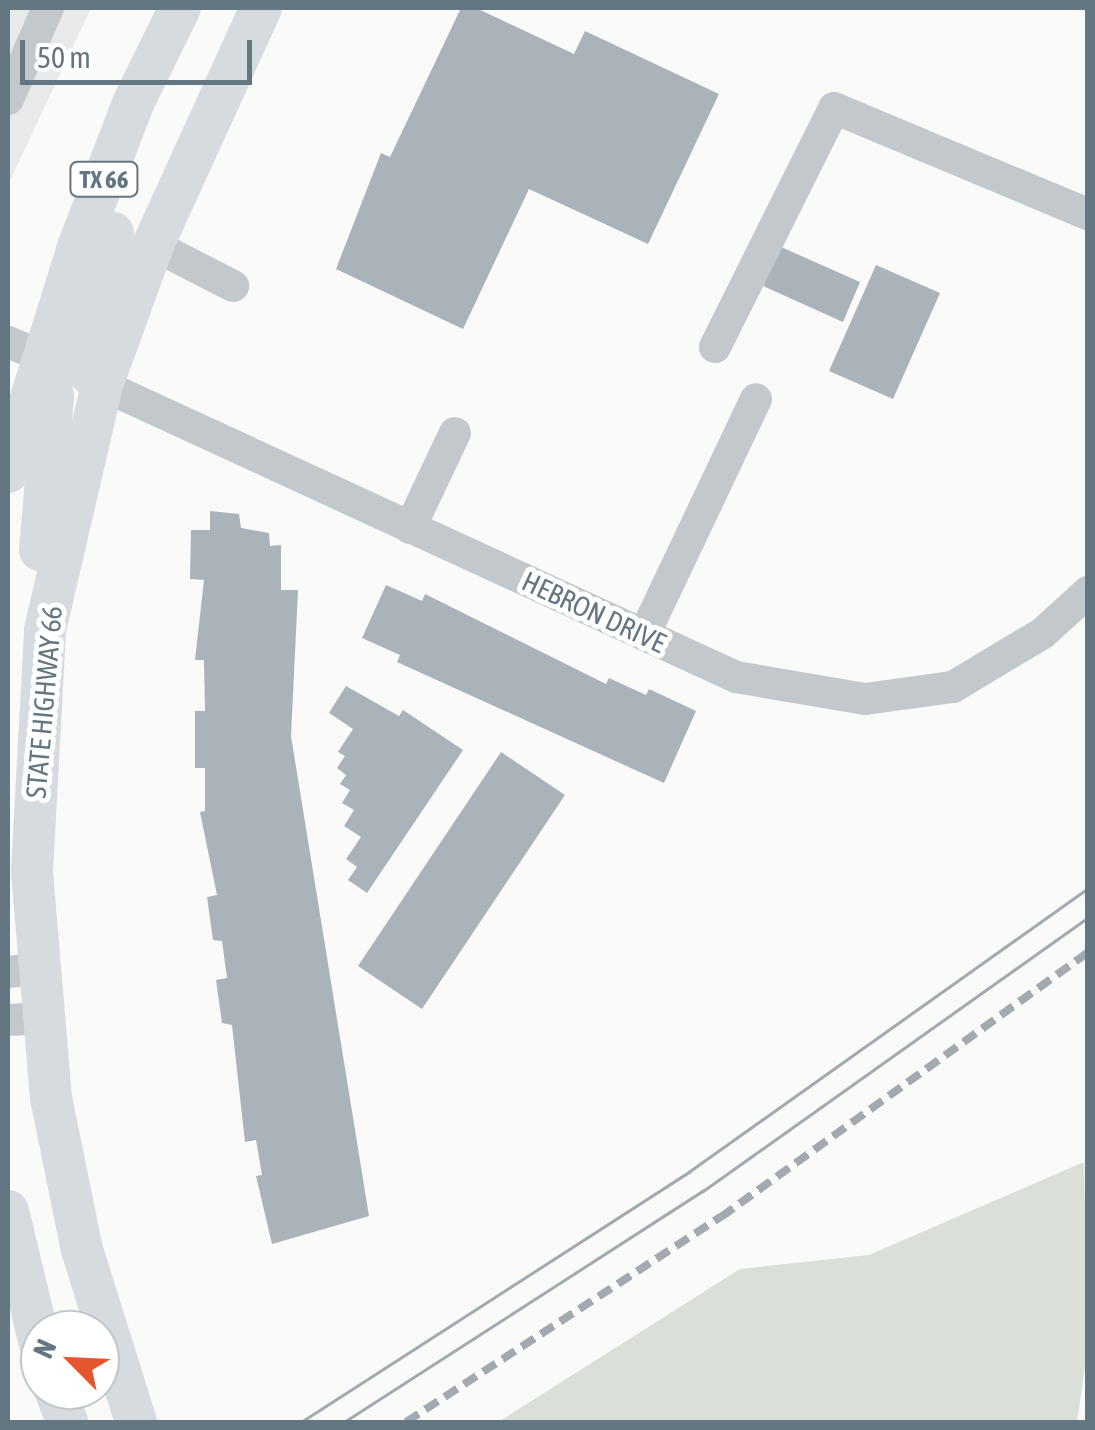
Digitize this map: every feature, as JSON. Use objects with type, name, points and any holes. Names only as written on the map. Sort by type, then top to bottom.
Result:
[{"type":"main road","name":"TX 66","points":[[8,472],[23,349],[180,8]]},
{"type":"main road","name":"STATE HIGHWAY 66","points":[[136,1422],[82,1250],[51,1098],[25,1019],[23,971],[48,620],[102,385],[153,245],[260,8]]},
{"type":"main road","points":[[102,385],[82,367],[81,335],[131,184],[134,101]]},
{"type":"main road","points":[[23,349],[53,396],[39,540],[48,620]]},
{"type":"main road","points":[[8,1211],[32,1310]]},
{"type":"street","points":[[8,95],[20,40],[48,8]]},
{"type":"street","points":[[716,347],[834,108],[1088,214]]},
{"type":"street","points":[[153,245],[234,286]]},
{"type":"street","name":"HEBRON DRIVE","points":[[102,385],[736,678],[865,699],[953,687],[1043,634],[1088,592]]},
{"type":"street","points":[[644,636],[756,399]]},
{"type":"street","points":[[410,528],[455,433]]},
{"type":"shaded area","points":[[8,8],[91,8],[8,185]]},
{"type":"shaded area","points":[[1084,1162],[1088,1347],[1077,1422],[498,1422],[740,1269],[869,1255]]},
{"type":"building","points":[[461,8],[476,8],[574,54],[585,31],[719,94],[648,244],[529,189],[463,329],[336,269],[381,153],[390,157]]},
{"type":"building","points":[[781,247],[860,282],[843,322],[763,286]]},
{"type":"building","points":[[876,265],[940,293],[893,399],[829,371]]},
{"type":"building","points":[[210,511],[239,514],[241,528],[269,533],[270,546],[281,545],[281,590],[298,590],[291,736],[369,1216],[272,1244],[256,1176],[262,1175],[256,1140],[245,1142],[232,1025],[222,1023],[216,980],[227,978],[222,941],[213,940],[207,897],[217,895],[200,812],[205,811],[205,768],[195,768],[195,711],[205,711],[204,660],[195,660],[204,580],[190,579],[191,530],[210,530]]},
{"type":"building","points":[[386,585],[422,601],[425,594],[606,684],[609,678],[646,695],[649,689],[696,711],[664,783],[397,662],[400,655],[362,638]]},
{"type":"building","points":[[346,686],[399,716],[403,710],[463,750],[367,893],[348,880],[357,867],[346,859],[361,837],[344,826],[354,810],[342,803],[350,790],[340,784],[346,775],[337,768],[345,756],[338,752],[353,729],[329,713]]},
{"type":"building","points":[[501,752],[565,795],[422,1009],[358,966]]},
{"type":"tram line","points":[[301,1422],[690,1171],[1088,888]]},
{"type":"tram line","points":[[344,1422],[703,1191],[1088,917]]},
{"type":"railway","points":[[406,1422],[721,1217],[1088,952]]}]
